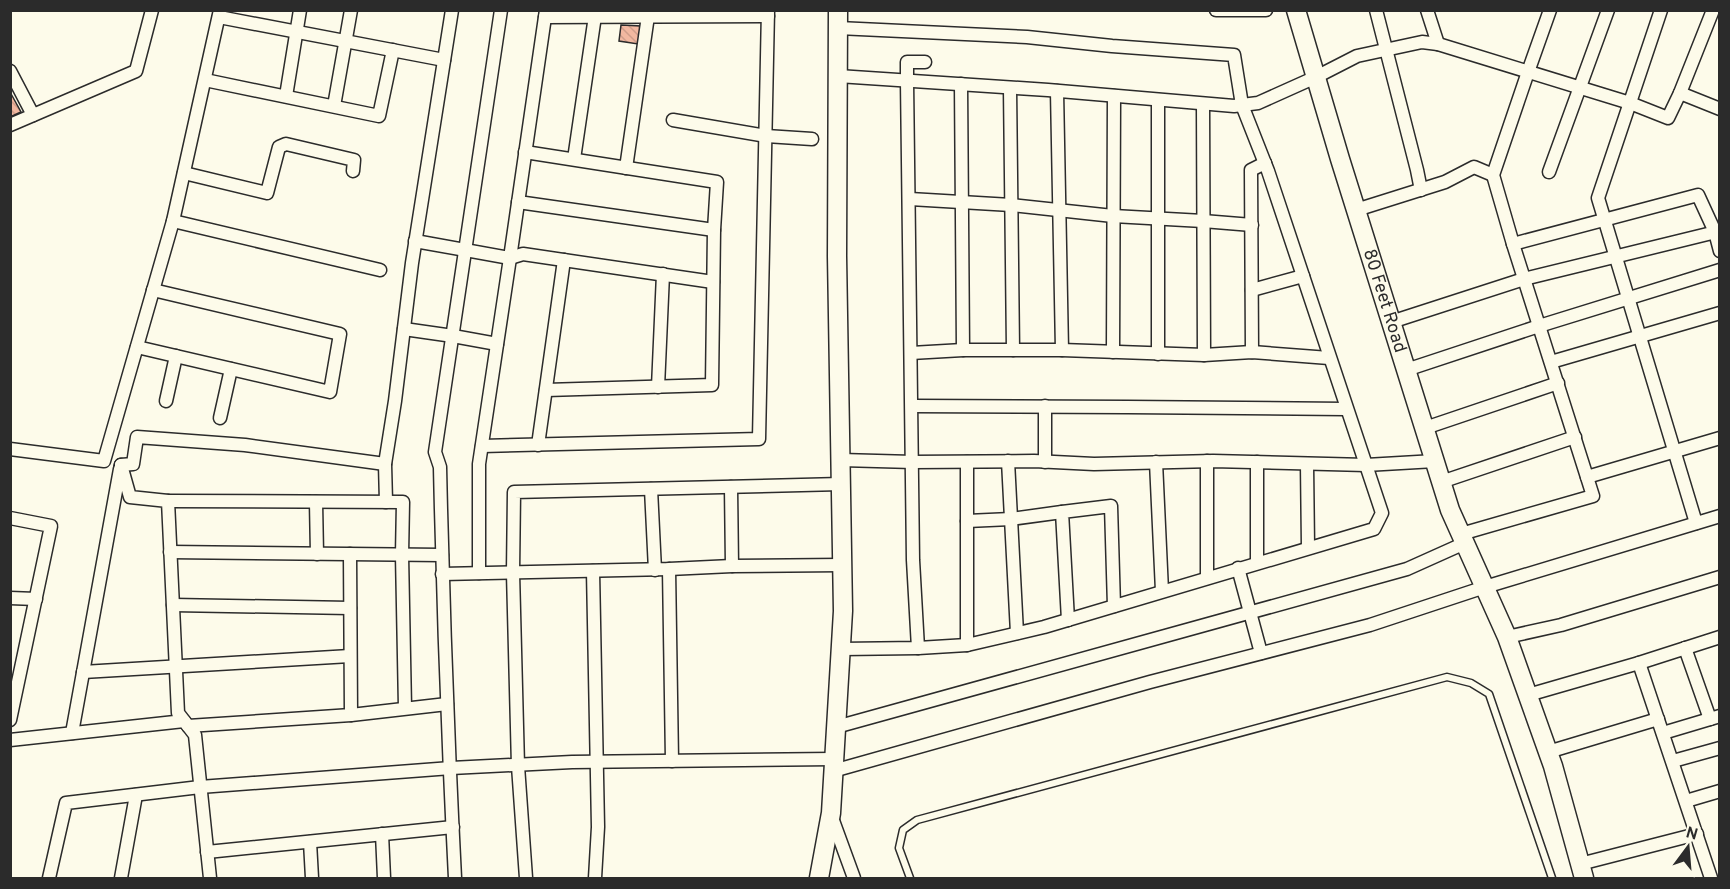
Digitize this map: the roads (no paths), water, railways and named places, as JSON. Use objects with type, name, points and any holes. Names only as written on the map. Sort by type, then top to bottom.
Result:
[{"type":"main road","name":"80 Feet Road","points":[[1296,10],[1450,510],[1507,637],[1548,752],[1582,871]]},
{"type":"main road","points":[[819,879],[831,813],[843,611],[837,256],[838,19]]},
{"type":"street","points":[[10,125],[136,71],[152,10]]},
{"type":"street","points":[[286,96],[300,10]]},
{"type":"street","points":[[334,106],[351,10]]},
{"type":"street","points":[[386,502],[385,464],[415,241],[452,10]]},
{"type":"street","points":[[455,879],[443,632],[440,467],[435,452],[501,10]]},
{"type":"street","points":[[1216,10],[1266,10]]},
{"type":"street","points":[[1376,10],[1421,190]]},
{"type":"street","points":[[1427,10],[1438,44]]},
{"type":"street","points":[[836,727],[1407,569],[1463,539],[1593,496],[1493,175],[1550,10]]},
{"type":"street","points":[[1549,172],[1608,10]]},
{"type":"street","points":[[1661,10],[1598,198],[1696,523]]},
{"type":"street","points":[[838,76],[1242,105],[1258,103],[1357,56],[1422,42],[1438,44],[1580,87],[1668,118],[1713,10]]},
{"type":"street","points":[[479,573],[479,464],[545,14],[595,16],[768,13],[759,439],[482,446]]},
{"type":"street","points":[[10,449],[104,461],[172,221],[220,14],[296,32],[444,60]]},
{"type":"street","points":[[626,168],[643,14]]},
{"type":"street","points":[[574,159],[595,16]]},
{"type":"street","points":[[838,19],[1112,46],[1234,55],[1242,105],[1265,163],[1382,513],[1374,529],[1017,633],[968,645],[841,649]]},
{"type":"street","points":[[205,80],[379,116],[393,50]]},
{"type":"street","points":[[918,648],[914,560],[907,62],[925,62]]},
{"type":"street","points":[[10,71],[33,115]]},
{"type":"street","points":[[961,84],[963,350]]},
{"type":"street","points":[[1010,88],[1014,350]]},
{"type":"street","points":[[1057,91],[1062,350]]},
{"type":"street","points":[[1680,93],[1719,109]]},
{"type":"street","points":[[1113,352],[1114,96]]},
{"type":"street","points":[[1158,100],[1158,354]]},
{"type":"street","points":[[1203,104],[1204,355]]},
{"type":"street","points":[[674,120],[765,136],[812,139]]},
{"type":"street","points":[[184,173],[267,193],[279,147],[286,144],[354,160],[353,171]]},
{"type":"street","points":[[525,152],[717,182],[714,230],[712,385],[546,390]]},
{"type":"street","points":[[1252,352],[1251,170],[1265,163]]},
{"type":"street","points":[[1356,210],[1445,182],[1474,167],[1493,175]]},
{"type":"street","points":[[1514,244],[1698,195],[1717,232],[1719,251]]},
{"type":"street","points":[[910,198],[1113,216],[1252,225]]},
{"type":"street","points":[[518,202],[714,230]]},
{"type":"street","points":[[172,221],[380,270]]},
{"type":"street","points":[[1391,322],[1524,279],[1717,232]]},
{"type":"street","points":[[415,241],[510,258],[523,254],[713,282]]},
{"type":"street","points":[[538,445],[564,260]]},
{"type":"street","points":[[1406,370],[1719,270]]},
{"type":"street","points":[[658,387],[663,274]]},
{"type":"street","points":[[1252,290],[1303,276]]},
{"type":"street","points":[[137,347],[330,392],[340,334],[153,290]]},
{"type":"street","points":[[1551,362],[1719,313]]},
{"type":"street","points":[[404,330],[497,344]]},
{"type":"street","points":[[911,353],[963,350],[1062,350],[1204,355],[1252,352],[1329,358]]},
{"type":"street","points":[[166,401],[176,356]]},
{"type":"street","points":[[220,417],[231,369]]},
{"type":"street","points":[[1425,428],[1557,383]]},
{"type":"street","points":[[912,406],[1346,409]]},
{"type":"street","points":[[1045,406],[1045,462]]},
{"type":"street","points":[[121,465],[133,464],[137,437],[245,445],[385,464]]},
{"type":"street","points":[[1441,482],[1575,437]]},
{"type":"street","points":[[1587,477],[1719,438]]},
{"type":"street","points":[[841,460],[1094,464],[1207,461],[1366,465],[1435,461]]},
{"type":"street","points":[[1008,461],[1017,633]]},
{"type":"street","points":[[1207,461],[1207,578]]},
{"type":"street","points":[[967,462],[968,645]]},
{"type":"street","points":[[1156,462],[1162,591]]},
{"type":"street","points":[[1257,462],[1257,563]]},
{"type":"street","points":[[1307,464],[1308,547]]},
{"type":"street","points":[[121,465],[130,497],[168,501],[403,502],[405,708]]},
{"type":"street","points":[[72,733],[121,465]]},
{"type":"street","points":[[526,879],[518,766],[513,573],[514,492],[841,484]]},
{"type":"street","points":[[731,487],[732,566]]},
{"type":"street","points":[[651,489],[655,570]]},
{"type":"street","points":[[168,501],[178,713],[195,735],[210,879]]},
{"type":"street","points":[[316,502],[317,554]]},
{"type":"street","points":[[967,521],[1011,519],[1111,506],[1114,606]]},
{"type":"street","points":[[1062,512],[1068,620]]},
{"type":"street","points":[[49,879],[66,803],[200,787],[451,768],[672,761],[834,765],[1370,625],[1485,587],[1719,516]]},
{"type":"street","points":[[10,518],[51,526],[36,599],[16,663],[10,720]]},
{"type":"street","points":[[170,552],[442,555]]},
{"type":"street","points":[[350,554],[351,715]]},
{"type":"street","points":[[442,574],[842,565]]},
{"type":"street","points":[[1238,568],[1261,653]]},
{"type":"street","points":[[669,569],[672,761]]},
{"type":"street","points":[[593,571],[598,827],[595,879]]},
{"type":"street","points":[[1507,637],[1561,625],[1719,577]]},
{"type":"street","points":[[10,598],[36,599]]},
{"type":"street","points":[[173,605],[350,608]]},
{"type":"street","points":[[1528,695],[1640,663],[1719,637]]},
{"type":"street","points":[[1663,733],[1715,718],[1685,648]]},
{"type":"street","points":[[83,672],[350,656]]},
{"type":"street","points":[[1640,663],[1697,834],[1714,874]]},
{"type":"street","points":[[10,740],[186,723],[351,715],[447,704]]},
{"type":"street","points":[[1548,752],[1658,719]]},
{"type":"street","points":[[1673,761],[1719,748]]},
{"type":"street","points":[[1686,801],[1719,791]]},
{"type":"street","points":[[121,879],[136,795]]},
{"type":"street","points":[[831,813],[855,879]]},
{"type":"street","points":[[207,852],[453,827]]},
{"type":"street","points":[[382,834],[384,879]]},
{"type":"street","points":[[1582,871],[1697,834]]},
{"type":"street","points":[[310,842],[312,879]]},
{"type":"lane","points":[[910,879],[899,848],[903,830],[917,820],[1447,677],[1471,683],[1489,694],[1552,879]]}]
